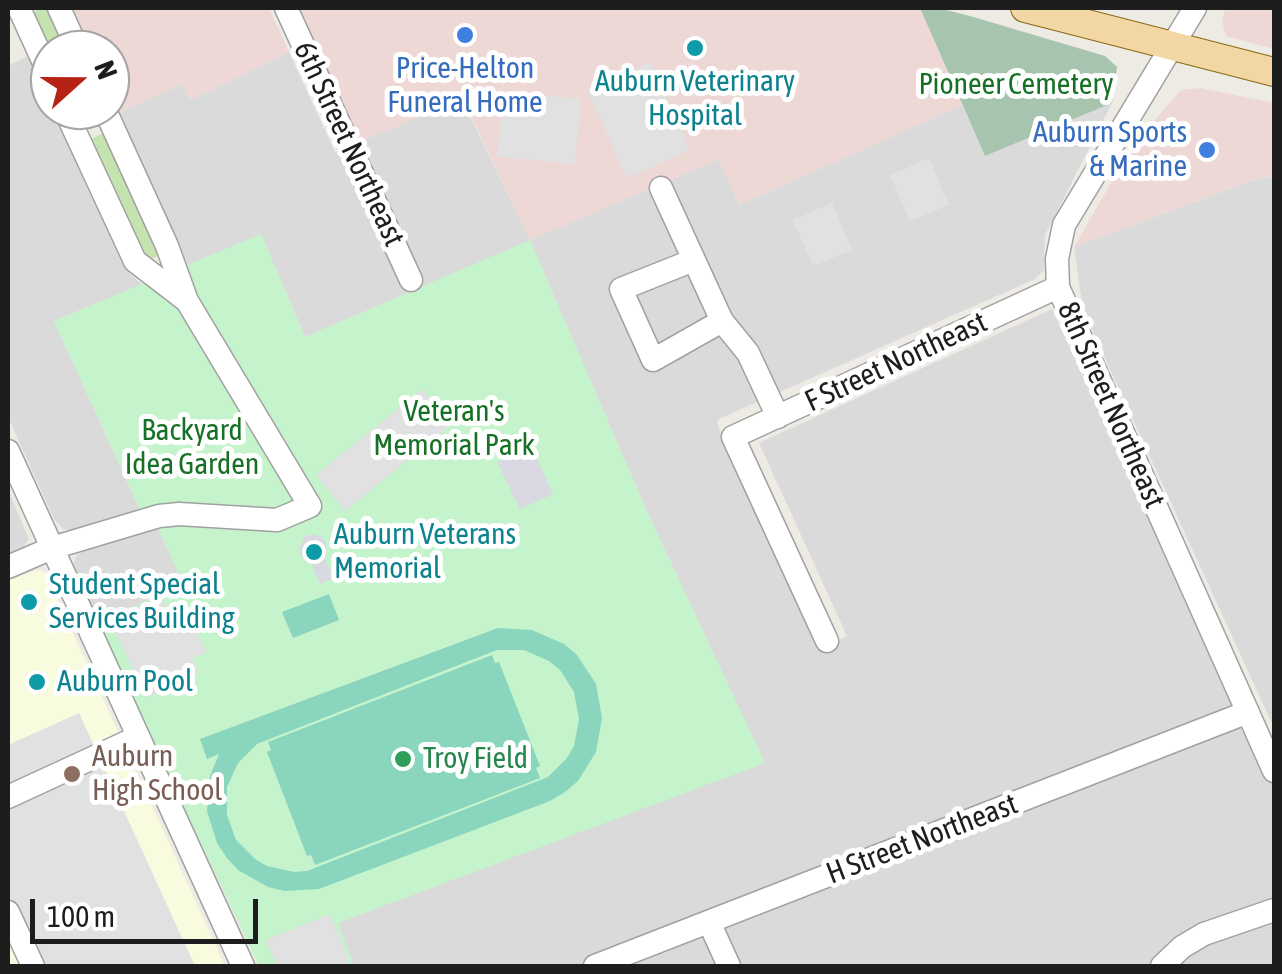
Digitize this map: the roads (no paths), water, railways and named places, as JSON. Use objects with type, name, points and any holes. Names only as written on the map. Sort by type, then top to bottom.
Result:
[{"type":"main road","points":[[1024,8],[1274,72]]},
{"type":"street","points":[[19,8],[30,32]]},
{"type":"street","name":"6th Street Northeast","points":[[286,8],[412,280]]},
{"type":"street","name":"8th Street Northeast","points":[[1196,8],[1064,226],[1057,260],[1058,287],[1274,770]]},
{"type":"street","points":[[74,130],[134,261],[186,301]]},
{"type":"street","points":[[8,567],[52,548],[159,516],[277,520],[310,506],[186,301],[167,246],[114,130]]},
{"type":"street","points":[[661,188],[722,321],[748,353],[778,417]]},
{"type":"street","points":[[694,260],[621,288],[654,360],[722,321]]},
{"type":"street","name":"F Street Northeast","points":[[827,641],[734,436],[1058,287]]},
{"type":"street","points":[[8,450],[244,966]]},
{"type":"street","name":"H Street Northeast","points":[[595,966],[1248,712]]},
{"type":"street","points":[[8,797],[138,737]]},
{"type":"street","points":[[1162,966],[1204,934],[1274,910]]},
{"type":"street","points":[[8,912],[33,966]]},
{"type":"street","points":[[709,922],[730,966]]},
{"type":"place","name":"Price-Helton Funeral Home","points":[[465,35]]},
{"type":"place","name":"Auburn Veterinary Hospital","points":[[695,48]]},
{"type":"place","name":"Auburn Sports & Marine","points":[[1207,150]]},
{"type":"place","name":"Auburn Veterans Memorial","points":[[314,552]]},
{"type":"place","name":"Student Special Services Building","points":[[29,602]]},
{"type":"place","name":"Auburn Pool","points":[[37,682]]},
{"type":"place","name":"Troy Field","points":[[403,759]]},
{"type":"place","name":"Auburn High School","points":[[72,774]]},
{"type":"park label","name":"Pioneer Cemetery","points":[[1016,85]]},
{"type":"park label","name":"Veteran's Memorial Park","points":[[454,429]]},
{"type":"park label","name":"Backyard Idea Garden","points":[[192,448]]}]
